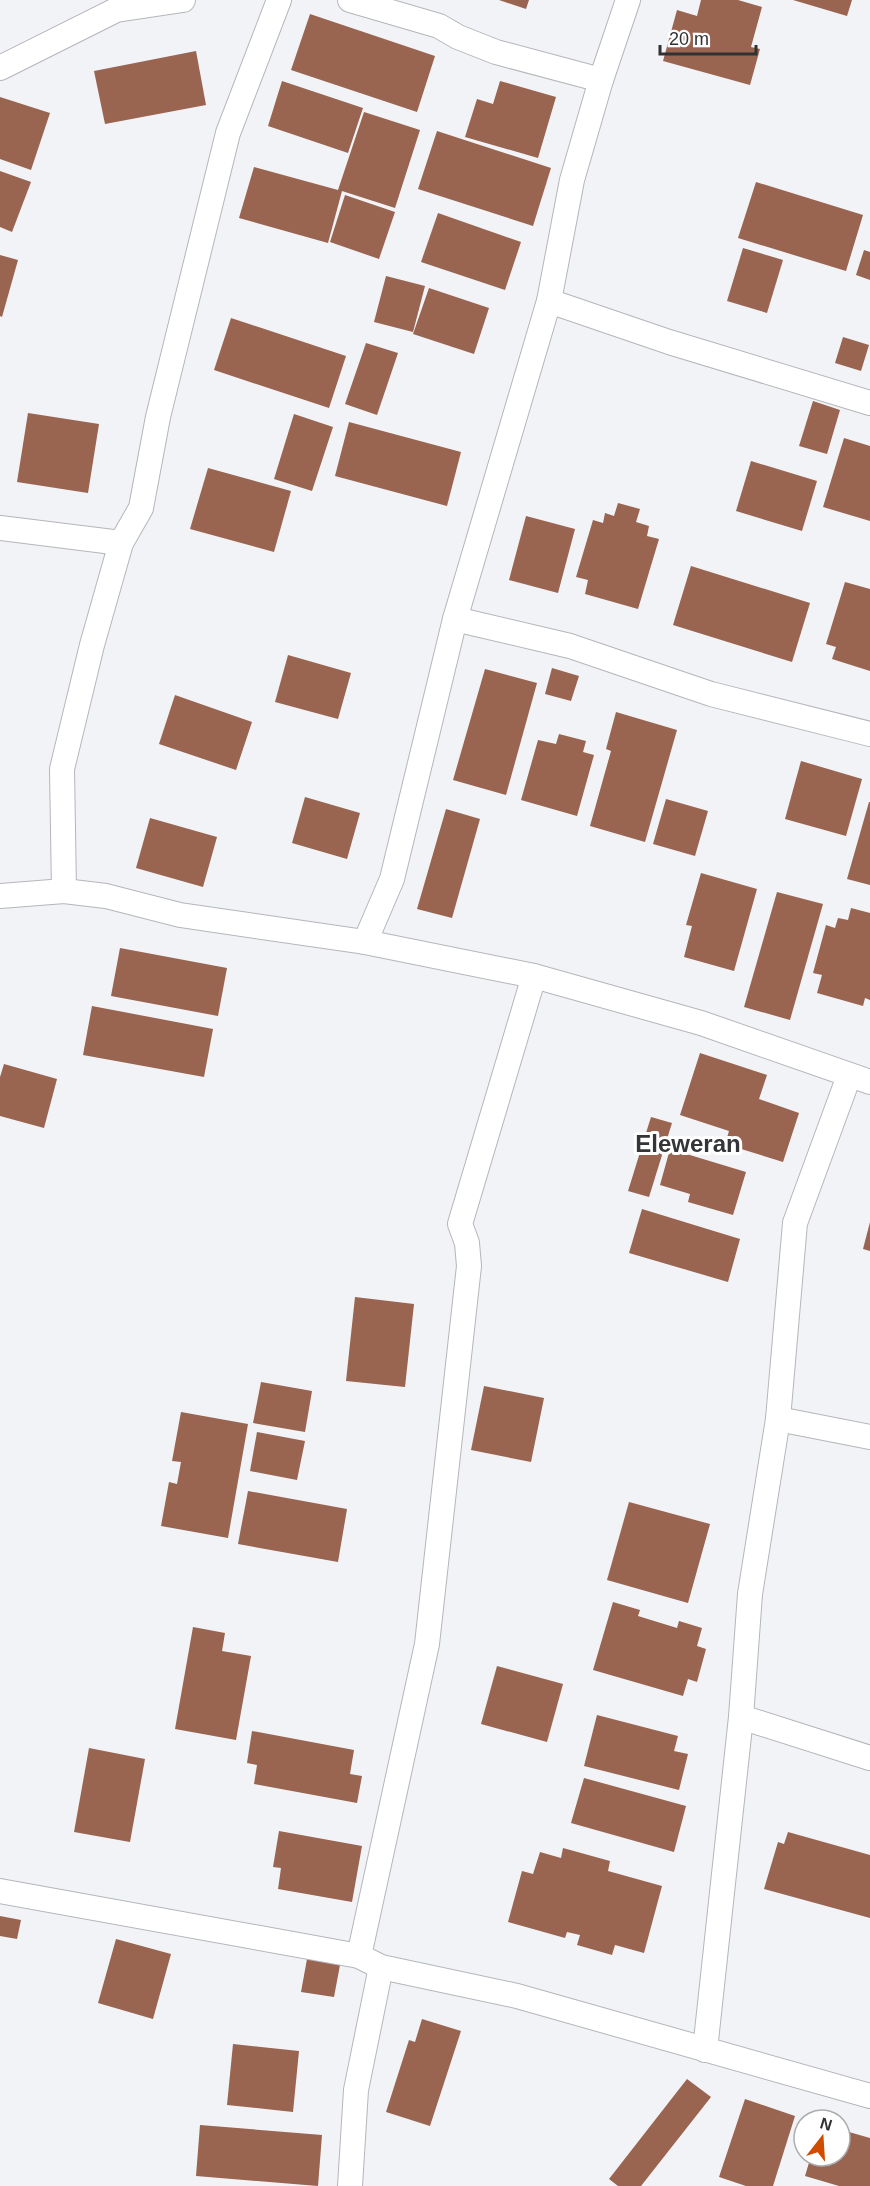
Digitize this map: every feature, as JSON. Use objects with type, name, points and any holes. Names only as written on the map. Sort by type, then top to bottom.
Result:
[{"type":"street","points":[[0,68],[116,10],[183,0]]},
{"type":"street","points":[[64,891],[62,769],[92,645],[121,543],[141,508],[158,417],[228,133],[279,0]]},
{"type":"street","points":[[350,0],[439,26],[458,37],[496,52],[601,80]]},
{"type":"street","points":[[366,942],[392,879],[455,619],[549,301],[572,180],[601,80],[628,0]]},
{"type":"street","points":[[549,301],[669,342],[870,403]]},
{"type":"street","points":[[0,528],[121,543]]},
{"type":"street","points":[[455,619],[570,646],[711,694],[870,734]]},
{"type":"street","points":[[0,896],[64,891],[106,896],[180,915],[366,942],[534,976],[701,1023],[859,1079],[795,1223],[778,1419],[750,1594],[741,1717],[705,2050]]},
{"type":"street","points":[[359,1956],[427,1644],[469,1266],[467,1243],[460,1224],[534,976]]},
{"type":"street","points":[[778,1419],[870,1437]]},
{"type":"street","points":[[741,1717],[870,1758]]},
{"type":"street","points":[[0,1891],[359,1956],[381,1967],[517,1996],[870,2096]]},
{"type":"street","points":[[350,2186],[356,2090],[381,1967]]},
{"type":"building","points":[[499,0],[529,0],[526,9]]},
{"type":"building","points":[[701,0],[738,0],[762,7],[751,47],[760,49],[750,85],[663,61],[677,10],[697,16]]},
{"type":"building","points":[[793,0],[852,0],[847,16]]},
{"type":"building","points":[[310,14],[435,56],[417,112],[291,70]]},
{"type":"building","points":[[196,51],[206,105],[105,124],[94,71]]},
{"type":"building","points":[[282,81],[363,108],[348,153],[268,126]]},
{"type":"building","points":[[500,81],[556,97],[538,158],[465,137],[477,99],[493,104]]},
{"type":"building","points":[[0,97],[50,113],[31,170],[0,159]]},
{"type":"building","points":[[364,112],[420,130],[395,208],[342,191],[328,243],[239,218],[254,167],[338,190]]},
{"type":"building","points":[[437,131],[551,168],[533,226],[418,189]]},
{"type":"building","points":[[0,171],[31,182],[12,232],[0,227]]},
{"type":"building","points":[[756,182],[863,215],[846,271],[738,238]]},
{"type":"building","points":[[345,195],[395,212],[379,259],[330,242]]},
{"type":"building","points":[[438,213],[521,242],[505,290],[421,262]]},
{"type":"building","points":[[743,248],[783,260],[767,313],[727,301]]},
{"type":"building","points":[[864,250],[870,252],[870,280],[856,275]]},
{"type":"building","points":[[0,255],[18,260],[2,317],[0,316]]},
{"type":"building","points":[[386,276],[425,286],[413,332],[374,322]]},
{"type":"building","points":[[429,288],[489,308],[474,354],[413,334]]},
{"type":"building","points":[[231,318],[346,356],[329,408],[214,370]]},
{"type":"building","points":[[843,337],[869,345],[861,371],[835,363]]},
{"type":"building","points":[[366,343],[398,353],[377,415],[345,404]]},
{"type":"building","points":[[813,401],[840,410],[827,454],[799,446]]},
{"type":"building","points":[[28,413],[99,424],[88,493],[17,482]]},
{"type":"building","points":[[294,414],[333,427],[312,491],[274,479]]},
{"type":"building","points":[[349,422],[461,452],[447,506],[335,476]]},
{"type":"building","points":[[844,438],[870,446],[870,521],[823,507]]},
{"type":"building","points":[[751,461],[817,481],[802,531],[736,511]]},
{"type":"building","points":[[208,468],[291,491],[274,552],[190,529]]},
{"type":"building","points":[[618,503],[640,509],[636,522],[649,526],[647,536],[659,539],[638,609],[585,594],[588,580],[576,577],[593,520],[603,523],[605,513],[614,516]]},
{"type":"building","points":[[526,516],[575,529],[558,593],[509,580]]},
{"type":"building","points":[[691,566],[810,603],[792,662],[673,625]]},
{"type":"building","points":[[845,582],[870,589],[870,671],[832,659],[836,647],[826,644]]},
{"type":"building","points":[[288,655],[351,673],[338,719],[275,702]]},
{"type":"building","points":[[552,668],[579,676],[571,701],[545,694]]},
{"type":"building","points":[[485,669],[537,683],[506,795],[453,780]]},
{"type":"building","points":[[175,695],[252,722],[236,770],[159,744]]},
{"type":"building","points":[[616,712],[677,730],[645,842],[590,826],[611,751],[606,749]]},
{"type":"building","points":[[559,734],[586,741],[583,752],[594,755],[577,816],[521,800],[538,740],[556,744]]},
{"type":"building","points":[[801,761],[862,779],[846,836],[785,819]]},
{"type":"building","points":[[305,797],[360,813],[347,859],[292,843]]},
{"type":"building","points":[[666,799],[708,811],[695,856],[653,844]]},
{"type":"building","points":[[870,802],[870,885],[847,879]]},
{"type":"building","points":[[446,809],[480,819],[452,918],[417,909]]},
{"type":"building","points":[[150,818],[217,837],[203,887],[136,868]]},
{"type":"building","points":[[701,873],[757,889],[734,971],[684,957],[692,926],[686,925]]},
{"type":"building","points":[[777,892],[823,904],[790,1020],[744,1007]]},
{"type":"building","points":[[851,908],[870,913],[870,1000],[865,998],[863,1006],[817,993],[822,975],[813,973],[826,925],[835,928],[838,918],[848,920]]},
{"type":"building","points":[[120,948],[227,968],[218,1016],[111,996]]},
{"type":"building","points":[[92,1006],[213,1029],[204,1077],[83,1055]]},
{"type":"building","points":[[700,1053],[767,1075],[759,1099],[799,1113],[783,1162],[725,1144],[729,1131],[680,1115]]},
{"type":"building","points":[[4,1064],[57,1079],[44,1128],[0,1116],[0,1077]]},
{"type":"building","points":[[651,1117],[672,1123],[649,1197],[628,1191]]},
{"type":"building","points":[[670,1149],[746,1172],[733,1215],[688,1202],[690,1194],[660,1185]]},
{"type":"building","points":[[642,1209],[740,1239],[728,1282],[629,1253]]},
{"type":"building","points":[[870,1222],[870,1251],[863,1249]]},
{"type":"building","points":[[355,1297],[414,1304],[405,1387],[346,1381]]},
{"type":"building","points":[[261,1382],[312,1391],[305,1432],[253,1423]]},
{"type":"building","points":[[484,1386],[544,1398],[531,1462],[471,1450]]},
{"type":"building","points":[[181,1412],[248,1424],[228,1538],[161,1526],[169,1482],[177,1484],[181,1462],[172,1461]]},
{"type":"building","points":[[257,1432],[305,1441],[297,1480],[250,1471]]},
{"type":"building","points":[[248,1491],[347,1509],[338,1562],[238,1544]]},
{"type":"building","points":[[629,1502],[710,1524],[688,1603],[607,1580]]},
{"type":"building","points":[[613,1602],[640,1610],[638,1616],[677,1628],[679,1621],[702,1628],[697,1646],[706,1649],[697,1682],[688,1679],[683,1696],[593,1670]]},
{"type":"building","points":[[193,1627],[225,1633],[222,1651],[251,1656],[236,1740],[175,1729]]},
{"type":"building","points":[[497,1666],[563,1684],[547,1742],[481,1724]]},
{"type":"building","points":[[597,1715],[678,1736],[674,1751],[688,1754],[679,1790],[584,1766]]},
{"type":"building","points":[[252,1731],[354,1750],[350,1774],[362,1776],[357,1803],[254,1784],[257,1765],[247,1763]]},
{"type":"building","points":[[89,1748],[145,1759],[130,1842],[74,1832]]},
{"type":"building","points":[[584,1778],[686,1806],[674,1852],[571,1823]]},
{"type":"building","points":[[279,1831],[362,1846],[352,1902],[278,1889],[281,1868],[273,1867]]},
{"type":"building","points":[[788,1832],[870,1855],[870,1918],[764,1889],[778,1842],[784,1844]]},
{"type":"building","points":[[563,1848],[610,1861],[608,1871],[662,1886],[644,1953],[615,1945],[612,1955],[577,1945],[580,1935],[567,1932],[565,1938],[508,1922],[522,1871],[533,1874],[540,1852],[561,1858]]},
{"type":"building","points":[[0,1916],[21,1920],[17,1939],[0,1936]]},
{"type":"building","points":[[116,1939],[171,1954],[153,2019],[98,2003]]},
{"type":"building","points":[[307,1959],[340,1965],[334,1997],[301,1992]]},
{"type":"building","points":[[422,2019],[461,2031],[430,2126],[386,2112],[409,2040],[415,2042]]},
{"type":"building","points":[[233,2044],[299,2051],[293,2112],[227,2105]]},
{"type":"building","points":[[687,2079],[711,2097],[641,2186],[618,2186],[609,2179]]},
{"type":"building","points":[[745,2099],[792,2115],[792,2126],[773,2186],[746,2186],[719,2177]]},
{"type":"building","points":[[200,2125],[322,2135],[318,2186],[196,2176]]},
{"type":"building","points":[[852,2133],[870,2138],[870,2186],[839,2186],[805,2176],[807,2168],[852,2168]]},
{"type":"district","name":"Eleweran","points":[[688,1143]]}]
